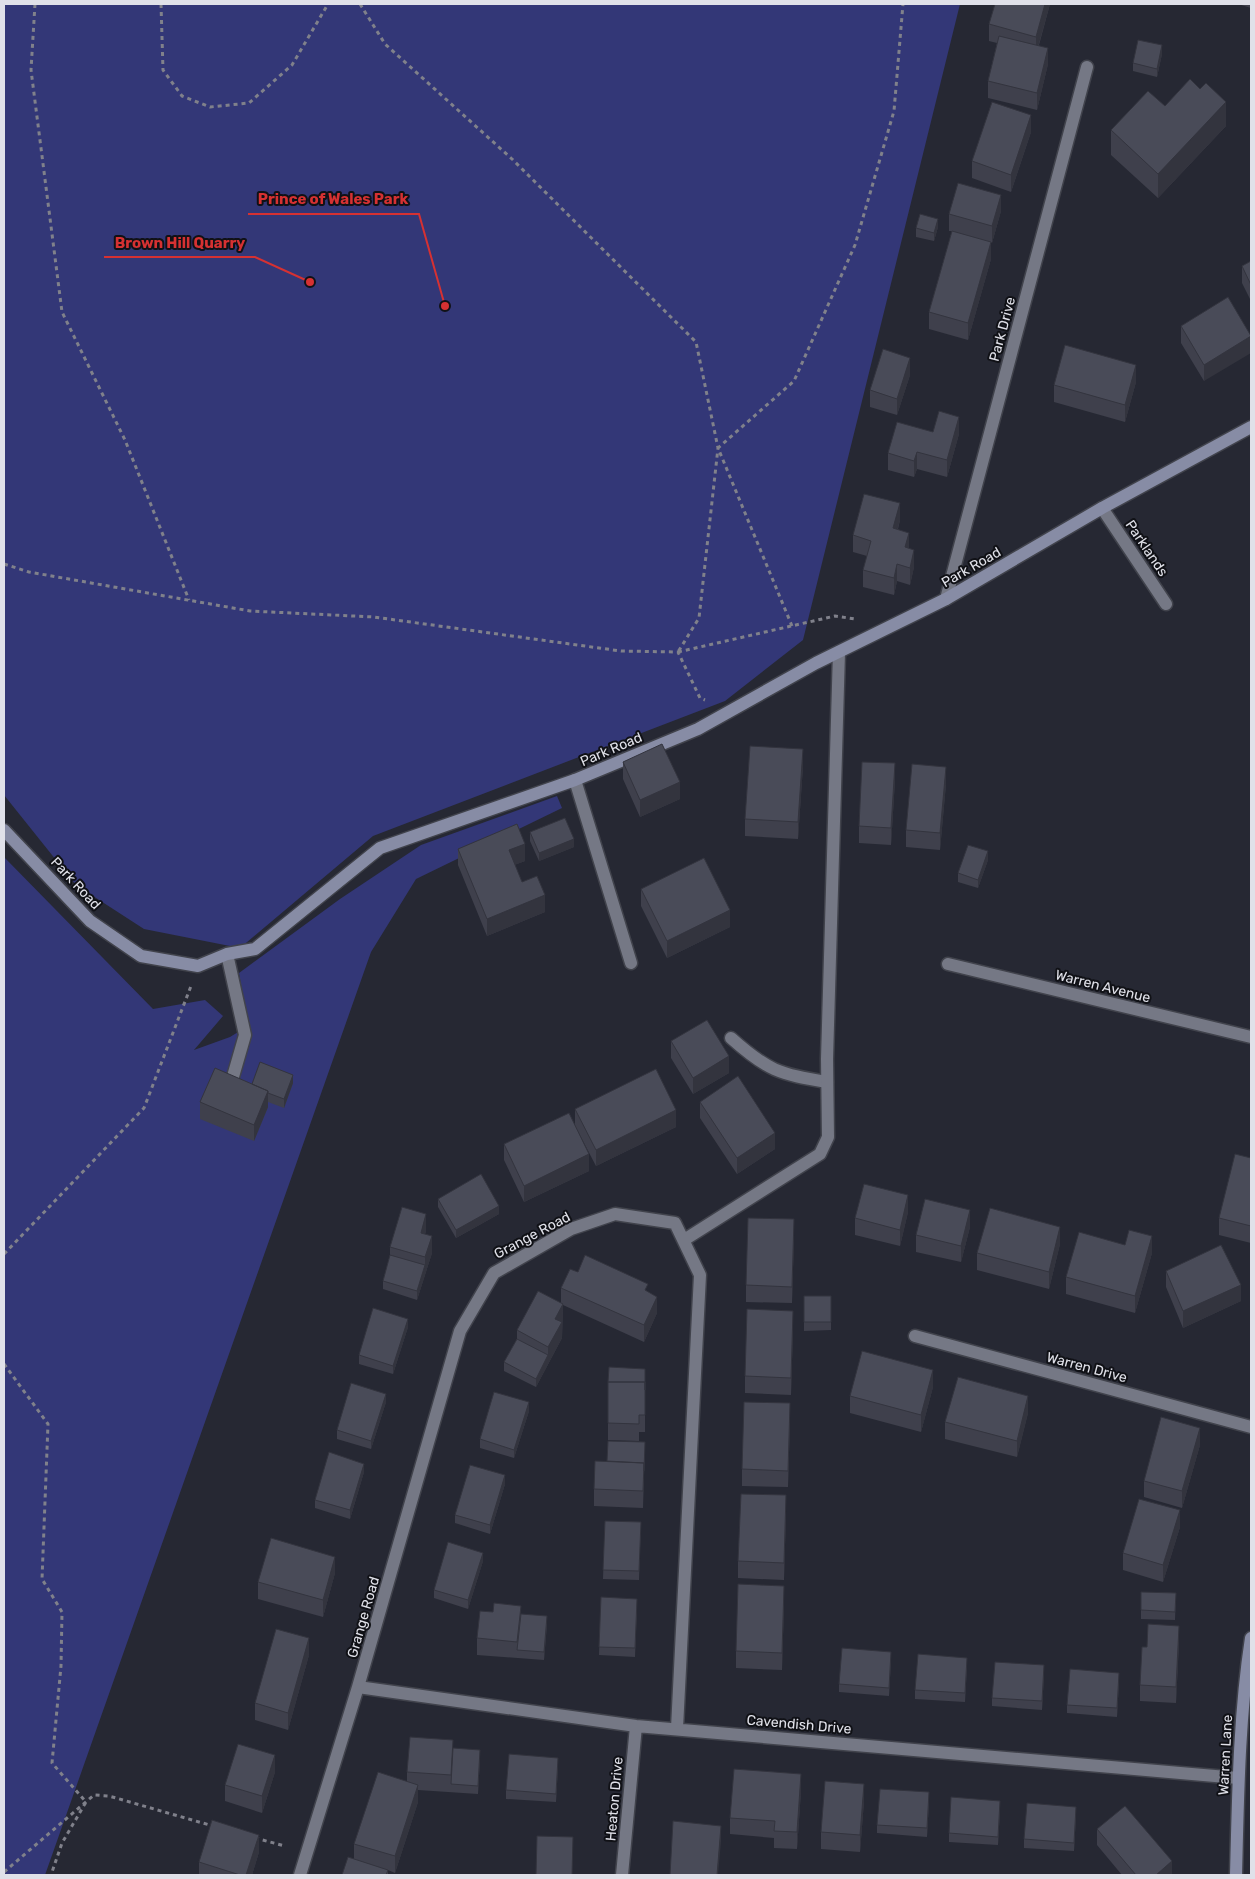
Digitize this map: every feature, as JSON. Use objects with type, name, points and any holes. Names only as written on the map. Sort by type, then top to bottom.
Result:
[{"type":"street","name":"Park Drive","points":[[946,599],[1087,66]]},
{"type":"street","name":"Park Road","points":[[4,830],[90,921],[141,956],[198,966],[228,954],[255,949],[380,848],[574,780],[698,729],[839,652],[946,599],[1102,508],[1251,427]]},
{"type":"street","name":"Parklands","points":[[1102,508],[1166,604]]},
{"type":"street","points":[[684,1240],[820,1154],[828,1137],[827,1082],[839,652]]},
{"type":"street","points":[[574,780],[631,963]]},
{"type":"street","points":[[228,954],[245,1035],[232,1080]]},
{"type":"street","name":"Warren Avenue","points":[[948,964],[1251,1037]]},
{"type":"street","points":[[731,1038],[767,1068],[788,1076],[827,1082]]},
{"type":"street","name":"Grange Road","points":[[300,1875],[358,1687],[460,1331],[494,1273],[571,1230],[616,1214],[675,1224],[700,1275],[677,1728]]},
{"type":"street","name":"Warren Drive","points":[[915,1336],[1251,1427]]},
{"type":"street","name":"Warren Lane","points":[[1236,1875],[1238,1778],[1245,1678],[1251,1638]]},
{"type":"street","name":"Cavendish Drive","points":[[358,1687],[636,1726],[677,1728],[1238,1778]]},
{"type":"street","name":"Heaton Drive","points":[[622,1875],[636,1726]]},
{"type":"path","points":[[35,4],[31,70],[62,312],[124,440],[189,600]]},
{"type":"path","points":[[160,4],[163,70],[182,96],[210,107],[249,103],[292,65],[328,4]]},
{"type":"path","points":[[360,4],[385,44],[512,159],[696,342],[718,448],[792,626]]},
{"type":"path","points":[[678,652],[699,618],[718,448],[794,381],[855,245],[894,111],[903,4]]},
{"type":"path","points":[[4,564],[29,572],[250,611],[374,617],[620,651],[678,652],[835,616],[895,624]]},
{"type":"path","points":[[678,652],[700,698],[707,701]]},
{"type":"path","points":[[4,1254],[144,1108],[198,966]]},
{"type":"path","points":[[4,1364],[48,1424],[42,1579],[62,1612],[62,1666],[52,1763],[86,1802]]},
{"type":"path","points":[[4,1872],[94,1795],[109,1796],[222,1829]]},
{"type":"path","points":[[51,1875],[62,1843],[86,1802]]},
{"type":"path","points":[[251,1837],[307,1853]]},
{"type":"shaded area","points":[[4,4],[960,4],[803,640],[725,701],[373,836],[240,948],[144,929],[76,885],[4,795]]},
{"type":"shaded area","points":[[557,796],[562,808],[416,879],[371,952],[45,1875],[4,1875],[4,857],[153,1009],[205,1000],[223,1016],[194,1050],[230,1037],[248,1026],[239,973],[340,899],[421,845]]},
{"type":"building","points":[[995,4],[1045,4],[1036,37],[989,24]]},
{"type":"building","points":[[999,36],[1048,48],[1037,93],[988,81]]},
{"type":"building","points":[[1138,40],[1162,45],[1157,69],[1133,63]]},
{"type":"building","points":[[1190,79],[1200,89],[1206,83],[1226,102],[1158,174],[1111,130],[1148,91],[1165,106]]},
{"type":"building","points":[[992,102],[1031,115],[1011,175],[972,161]]},
{"type":"building","points":[[958,183],[1001,195],[992,226],[949,214]]},
{"type":"building","points":[[920,214],[938,219],[934,233],[916,228]]},
{"type":"building","points":[[952,231],[991,242],[968,323],[929,312]]},
{"type":"building","points":[[1251,261],[1251,285],[1242,266]]},
{"type":"building","points":[[1228,297],[1251,336],[1204,365],[1181,326]]},
{"type":"building","points":[[1065,345],[1136,365],[1125,405],[1054,385]]},
{"type":"building","points":[[883,349],[910,358],[897,399],[870,390]]},
{"type":"building","points":[[939,411],[959,417],[947,460],[917,452],[914,461],[888,453],[897,422],[933,432]]},
{"type":"building","points":[[864,494],[900,503],[893,528],[909,533],[905,547],[914,550],[910,568],[897,564],[894,578],[863,570],[871,541],[853,535]]},
{"type":"building","points":[[662,744],[680,782],[640,800],[623,762]]},
{"type":"building","points":[[750,746],[803,749],[798,822],[745,819]]},
{"type":"building","points":[[862,762],[895,763],[891,828],[859,826]]},
{"type":"building","points":[[912,764],[946,767],[940,833],[906,830]]},
{"type":"building","points":[[565,818],[574,839],[539,853],[530,832]]},
{"type":"building","points":[[517,824],[525,844],[509,850],[522,882],[537,876],[545,895],[487,919],[458,849]]},
{"type":"building","points":[[968,845],[988,851],[978,880],[958,873]]},
{"type":"building","points":[[704,858],[730,910],[667,941],[641,889]]},
{"type":"building","points":[[707,1020],[729,1056],[693,1078],[671,1041]]},
{"type":"building","points":[[260,1062],[293,1075],[284,1099],[252,1084]]},
{"type":"building","points":[[215,1068],[268,1091],[254,1125],[200,1102]]},
{"type":"building","points":[[656,1069],[676,1110],[596,1150],[575,1109]]},
{"type":"building","points":[[738,1076],[775,1133],[737,1158],[700,1102]]},
{"type":"building","points":[[569,1113],[589,1154],[524,1186],[504,1144]]},
{"type":"building","points":[[1235,1154],[1251,1158],[1251,1226],[1219,1218]]},
{"type":"building","points":[[481,1174],[499,1206],[456,1230],[438,1199]]},
{"type":"building","points":[[864,1184],[908,1195],[900,1230],[855,1218]]},
{"type":"building","points":[[925,1199],[970,1210],[961,1246],[916,1235]]},
{"type":"building","points":[[402,1207],[426,1214],[421,1233],[432,1236],[425,1257],[390,1247]]},
{"type":"building","points":[[990,1208],[1060,1227],[1049,1272],[977,1253]]},
{"type":"building","points":[[748,1218],[794,1219],[792,1287],[746,1285]]},
{"type":"building","points":[[1129,1230],[1152,1236],[1135,1296],[1066,1277],[1079,1232],[1125,1245]]},
{"type":"building","points":[[1221,1245],[1241,1285],[1183,1311],[1166,1271]]},
{"type":"building","points":[[390,1255],[425,1265],[417,1291],[383,1281]]},
{"type":"building","points":[[585,1255],[648,1284],[645,1290],[657,1297],[644,1325],[561,1288],[570,1269],[578,1272]]},
{"type":"building","points":[[538,1291],[563,1304],[555,1319],[562,1322],[548,1347],[517,1330]]},
{"type":"building","points":[[804,1296],[831,1296],[831,1322],[804,1322]]},
{"type":"building","points":[[373,1308],[408,1319],[393,1366],[359,1355]]},
{"type":"building","points":[[747,1309],[793,1311],[791,1378],[745,1376]]},
{"type":"building","points":[[517,1339],[548,1355],[536,1379],[504,1362]]},
{"type":"building","points":[[862,1351],[933,1370],[921,1415],[850,1396]]},
{"type":"building","points":[[609,1367],[645,1369],[645,1382],[608,1382]]},
{"type":"building","points":[[958,1377],[1028,1396],[1017,1441],[945,1422]]},
{"type":"building","points":[[608,1382],[645,1382],[645,1415],[639,1415],[639,1424],[608,1423]]},
{"type":"building","points":[[351,1383],[386,1394],[371,1441],[337,1430]]},
{"type":"building","points":[[494,1392],[529,1402],[514,1450],[480,1439]]},
{"type":"building","points":[[744,1402],[790,1403],[788,1471],[742,1469]]},
{"type":"building","points":[[1161,1417],[1200,1428],[1182,1491],[1144,1481]]},
{"type":"building","points":[[608,1441],[645,1442],[644,1471],[644,1463],[607,1461]]},
{"type":"building","points":[[329,1452],[364,1464],[350,1510],[315,1500]]},
{"type":"building","points":[[595,1461],[644,1463],[643,1491],[594,1489]]},
{"type":"building","points":[[470,1465],[505,1475],[490,1525],[455,1515]]},
{"type":"building","points":[[741,1494],[786,1495],[784,1563],[738,1561]]},
{"type":"building","points":[[1139,1499],[1180,1510],[1163,1565],[1123,1553]]},
{"type":"building","points":[[605,1521],[641,1522],[639,1571],[603,1570]]},
{"type":"building","points":[[271,1538],[335,1557],[323,1600],[258,1582]]},
{"type":"building","points":[[448,1542],[483,1553],[468,1600],[434,1590]]},
{"type":"building","points":[[738,1584],[784,1586],[782,1653],[736,1651]]},
{"type":"building","points":[[1141,1592],[1176,1593],[1175,1612],[1141,1610]]},
{"type":"building","points":[[601,1597],[637,1599],[635,1648],[599,1647]]},
{"type":"building","points":[[494,1603],[521,1606],[517,1642],[477,1638],[480,1611],[493,1612]]},
{"type":"building","points":[[521,1614],[547,1616],[544,1652],[517,1650]]},
{"type":"building","points":[[1148,1624],[1179,1626],[1176,1687],[1140,1685],[1142,1647],[1147,1647]]},
{"type":"building","points":[[276,1629],[309,1638],[288,1713],[255,1703]]},
{"type":"building","points":[[842,1648],[891,1652],[889,1688],[839,1684]]},
{"type":"building","points":[[918,1654],[967,1658],[965,1693],[915,1690]]},
{"type":"building","points":[[995,1662],[1044,1665],[1042,1701],[992,1698]]},
{"type":"building","points":[[1070,1669],[1119,1673],[1117,1708],[1067,1705]]},
{"type":"building","points":[[410,1737],[453,1740],[451,1775],[407,1772]]},
{"type":"building","points":[[238,1744],[275,1755],[262,1796],[225,1785]]},
{"type":"building","points":[[453,1748],[480,1750],[478,1786],[451,1784]]},
{"type":"building","points":[[509,1754],[558,1758],[556,1794],[506,1790]]},
{"type":"building","points":[[734,1769],[801,1774],[797,1832],[774,1831],[775,1821],[730,1818]]},
{"type":"building","points":[[378,1772],[418,1785],[395,1856],[354,1844]]},
{"type":"building","points":[[825,1781],[864,1784],[860,1835],[821,1832]]},
{"type":"building","points":[[880,1789],[929,1792],[927,1828],[877,1825]]},
{"type":"building","points":[[951,1797],[1000,1801],[998,1837],[949,1833]]},
{"type":"building","points":[[1027,1803],[1076,1807],[1074,1843],[1024,1839]]},
{"type":"building","points":[[1125,1806],[1172,1861],[1156,1875],[1136,1875],[1097,1829]]},
{"type":"building","points":[[212,1820],[259,1835],[246,1875],[240,1875],[199,1862]]},
{"type":"building","points":[[673,1821],[721,1826],[717,1875],[670,1875]]},
{"type":"building","points":[[537,1836],[573,1837],[572,1875],[536,1875]]},
{"type":"building","points":[[348,1857],[388,1870],[386,1875],[342,1875]]},
{"type":"place","name":"Brown Hill Quarry","points":[[310,282]]},
{"type":"place","name":"Prince of Wales Park","points":[[445,306]]}]
